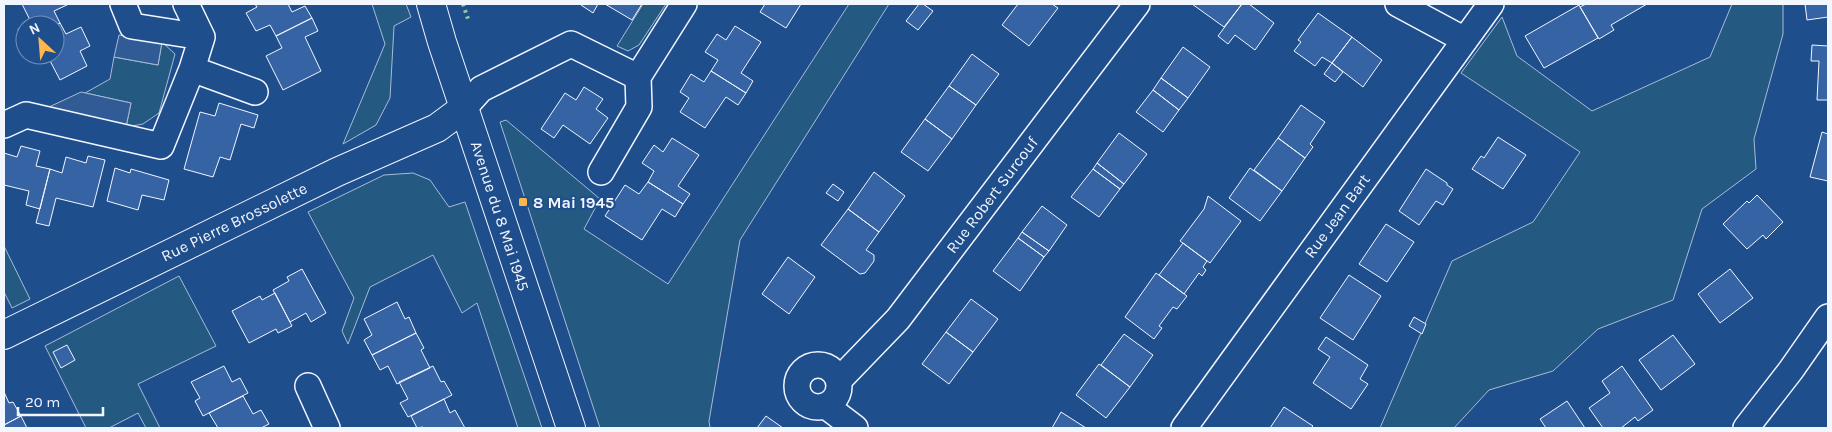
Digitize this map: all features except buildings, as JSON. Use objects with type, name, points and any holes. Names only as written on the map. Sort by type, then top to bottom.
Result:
[{"type":"street","points":[[123,4],[132,26],[202,37]]},
{"type":"street","points":[[4,125],[26,114],[161,146],[192,69],[202,37],[186,4]]},
{"type":"street","name":"Avenue du 8 Mai 1945","points":[[431,4],[571,428]]},
{"type":"street","points":[[601,172],[639,107],[638,77],[684,4]]},
{"type":"street","name":"Rue Robert Surcouf","points":[[838,377],[843,376],[898,319],[1137,4]]},
{"type":"street","points":[[1398,4],[1464,40]]},
{"type":"street","name":"Rue Jean Bart","points":[[1184,428],[1490,4]]},
{"type":"street","points":[[464,108],[481,89],[571,44],[638,77]]},
{"type":"street","points":[[192,69],[255,92]]},
{"type":"street","name":"Rue Pierre Brossolette","points":[[4,335],[337,172],[436,128],[464,108]]},
{"type":"street","points":[[1746,428],[1791,370],[1828,317]]},
{"type":"street","points":[[821,365],[828,367],[838,377],[840,384],[836,397],[826,406],[812,407],[805,404],[797,393],[798,378],[807,368],[821,365]]},
{"type":"street","points":[[308,386],[327,428]]},
{"type":"street","points":[[826,406],[855,428]]},
{"type":"shaded area","points":[[372,4],[406,4],[411,17],[394,26],[390,98],[376,125],[343,144],[385,44]]},
{"type":"shaded area","points":[[643,4],[666,4],[639,45],[628,51],[617,46]]},
{"type":"shaded area","points":[[849,4],[889,4],[740,240],[709,421],[710,428],[600,428],[500,122],[506,120],[600,199],[584,229],[668,284]]},
{"type":"shaded area","points":[[1732,4],[1783,4],[1783,34],[1754,139],[1756,169],[1702,209],[1673,300],[1598,329],[1553,371],[1489,390],[1454,428],[1380,428],[1452,261],[1533,222],[1580,152],[1461,73],[1502,17],[1517,56],[1592,111],[1710,57]]},
{"type":"shaded area","points":[[119,35],[162,42],[158,65],[114,57]]},
{"type":"shaded area","points":[[162,42],[175,54],[159,113],[143,124],[126,127],[131,103],[85,93],[110,79],[114,57],[158,65]]},
{"type":"shaded area","points":[[81,92],[131,103],[126,127],[49,107]]},
{"type":"shaded area","points":[[413,173],[430,180],[449,207],[465,202],[542,428],[518,428],[477,303],[462,313],[433,255],[370,287],[348,344],[342,331],[354,298],[308,212],[384,175]]},
{"type":"shaded area","points":[[4,246],[30,299],[12,308],[4,292]]},
{"type":"shaded area","points":[[179,276],[216,346],[138,384],[160,428],[146,428],[138,413],[109,428],[86,428],[45,346]]},
{"type":"hedge","points":[[463,4],[468,19]]},
{"type":"place","name":"8 Mai 1945","points":[[523,202]]}]
